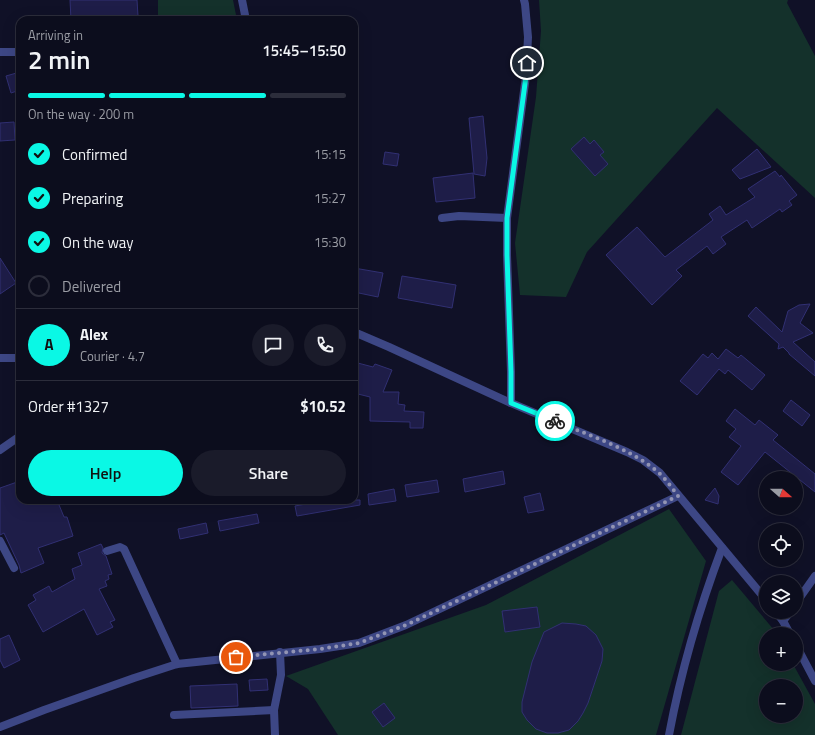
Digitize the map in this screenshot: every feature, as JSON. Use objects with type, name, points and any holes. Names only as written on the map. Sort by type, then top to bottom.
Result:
[{"type":"street","points":[[242,0],[245,16]]},
{"type":"street","points":[[511,403],[507,218],[526,76],[528,37],[526,4],[524,0]]},
{"type":"street","points":[[0,52],[16,52]]},
{"type":"street","points":[[442,218],[459,216],[507,218]]},
{"type":"street","points":[[358,334],[511,403],[643,460],[660,473],[759,592]]},
{"type":"street","points":[[0,358],[16,358]]},
{"type":"street","points":[[0,450],[16,439]]},
{"type":"street","points":[[0,728],[44,710],[177,664],[320,649],[359,643],[406,625],[678,496]]},
{"type":"street","points":[[0,540],[14,568]]},
{"type":"street","points":[[107,551],[120,547],[124,549],[177,664]]},
{"type":"street","points":[[669,735],[674,706],[692,637],[722,548]]},
{"type":"street","points":[[803,593],[815,576]]},
{"type":"street","points":[[784,621],[787,627]]},
{"type":"street","points":[[274,735],[274,710],[281,675],[280,652]]},
{"type":"street","points":[[803,658],[815,681]]},
{"type":"street","points":[[174,715],[274,710]]},
{"type":"green space","points":[[158,0],[233,0],[236,16],[158,16]]},
{"type":"green space","points":[[539,0],[788,0],[787,3],[815,56],[815,198],[717,108],[587,252],[566,297],[520,295],[515,243],[536,97],[541,31]]},
{"type":"green space","points":[[669,509],[706,561],[656,735],[338,735],[308,689],[286,676],[486,605]]},
{"type":"green space","points":[[732,580],[759,612],[759,619],[765,619],[771,627],[759,627],[759,671],[797,671],[801,679],[759,679],[759,723],[803,723],[803,682],[815,704],[815,735],[681,735],[719,591]]},
{"type":"building","points":[[70,0],[137,0],[138,16],[71,16]]},
{"type":"building","points":[[16,73],[16,91],[11,93],[6,76]]},
{"type":"building","points":[[483,116],[487,158],[485,176],[474,174],[469,118]]},
{"type":"building","points":[[14,122],[15,140],[0,141],[0,123]]},
{"type":"building","points":[[584,137],[590,144],[594,140],[604,152],[600,155],[608,164],[595,176],[571,149]]},
{"type":"building","points":[[757,149],[771,167],[740,179],[732,170]]},
{"type":"building","points":[[385,152],[399,154],[397,166],[383,164]]},
{"type":"building","points":[[775,171],[780,177],[781,175],[797,195],[789,201],[792,205],[782,212],[780,209],[752,228],[747,220],[721,237],[726,244],[713,254],[707,246],[676,270],[682,276],[652,305],[606,255],[637,227],[665,257],[713,220],[709,214],[720,206],[726,215],[755,197],[748,189]]},
{"type":"building","points":[[473,173],[475,198],[436,202],[433,178]]},
{"type":"building","points":[[0,258],[16,283],[0,294]]},
{"type":"building","points":[[358,269],[383,273],[378,297],[358,293]]},
{"type":"building","points":[[402,276],[456,285],[452,308],[398,298]]},
{"type":"building","points":[[810,304],[800,323],[813,333],[793,342],[815,362],[815,376],[783,347],[778,349],[779,344],[748,316],[756,307],[782,332],[788,311],[799,305]]},
{"type":"building","points":[[726,349],[738,358],[741,355],[765,375],[752,390],[728,370],[725,374],[719,369],[697,395],[680,381],[703,354],[708,358],[712,353],[718,359]]},
{"type":"building","points":[[358,363],[373,367],[375,364],[392,370],[383,392],[399,392],[398,404],[405,405],[404,411],[424,412],[423,428],[410,428],[410,422],[370,421],[370,397],[358,394]]},
{"type":"building","points":[[791,400],[810,415],[802,426],[783,411]]},
{"type":"building","points":[[735,409],[755,425],[759,420],[778,435],[773,440],[815,474],[815,492],[803,482],[803,471],[789,471],[765,452],[738,485],[721,472],[741,446],[729,437],[736,429],[726,421]]},
{"type":"building","points":[[503,471],[505,484],[465,492],[463,479]]},
{"type":"building","points":[[437,480],[439,492],[407,497],[405,485]]},
{"type":"building","points":[[16,482],[16,504],[59,504],[64,517],[67,517],[73,536],[38,548],[44,563],[21,573],[19,565],[4,533],[0,535],[0,488]]},
{"type":"building","points":[[715,488],[719,496],[718,504],[705,500]]},
{"type":"building","points":[[394,489],[396,501],[369,505],[368,494]]},
{"type":"building","points":[[540,493],[544,510],[528,513],[524,497]]},
{"type":"building","points":[[358,500],[360,500],[360,505],[297,516],[295,506],[306,504],[358,504]]},
{"type":"building","points":[[257,514],[259,523],[220,531],[218,521]]},
{"type":"building","points":[[206,523],[208,533],[180,539],[178,529]]},
{"type":"building","points":[[101,544],[103,548],[102,553],[106,556],[112,574],[108,575],[109,579],[105,581],[107,586],[99,589],[115,620],[110,622],[113,627],[97,635],[84,609],[43,632],[28,605],[36,600],[33,595],[49,586],[52,592],[75,579],[72,569],[82,565],[78,553]]},
{"type":"building","points":[[537,607],[540,627],[505,632],[502,611]]},
{"type":"building","points":[[562,623],[586,626],[596,635],[603,649],[602,661],[588,703],[578,721],[569,730],[558,733],[547,733],[536,729],[527,720],[522,712],[522,702],[532,662],[544,632]]},
{"type":"building","points":[[9,635],[20,660],[4,668],[0,660],[0,639]]},
{"type":"building","points":[[267,679],[268,690],[250,691],[249,680]]},
{"type":"building","points":[[237,684],[238,706],[191,708],[190,686]]},
{"type":"building","points":[[384,703],[395,718],[383,727],[372,712]]},
{"type":"way so far","points":[[236,657],[320,649],[359,643],[406,625],[678,496],[660,473],[643,460],[555,421]]},
{"type":"route","points":[[527,63],[507,218],[511,403],[555,421]]}]
